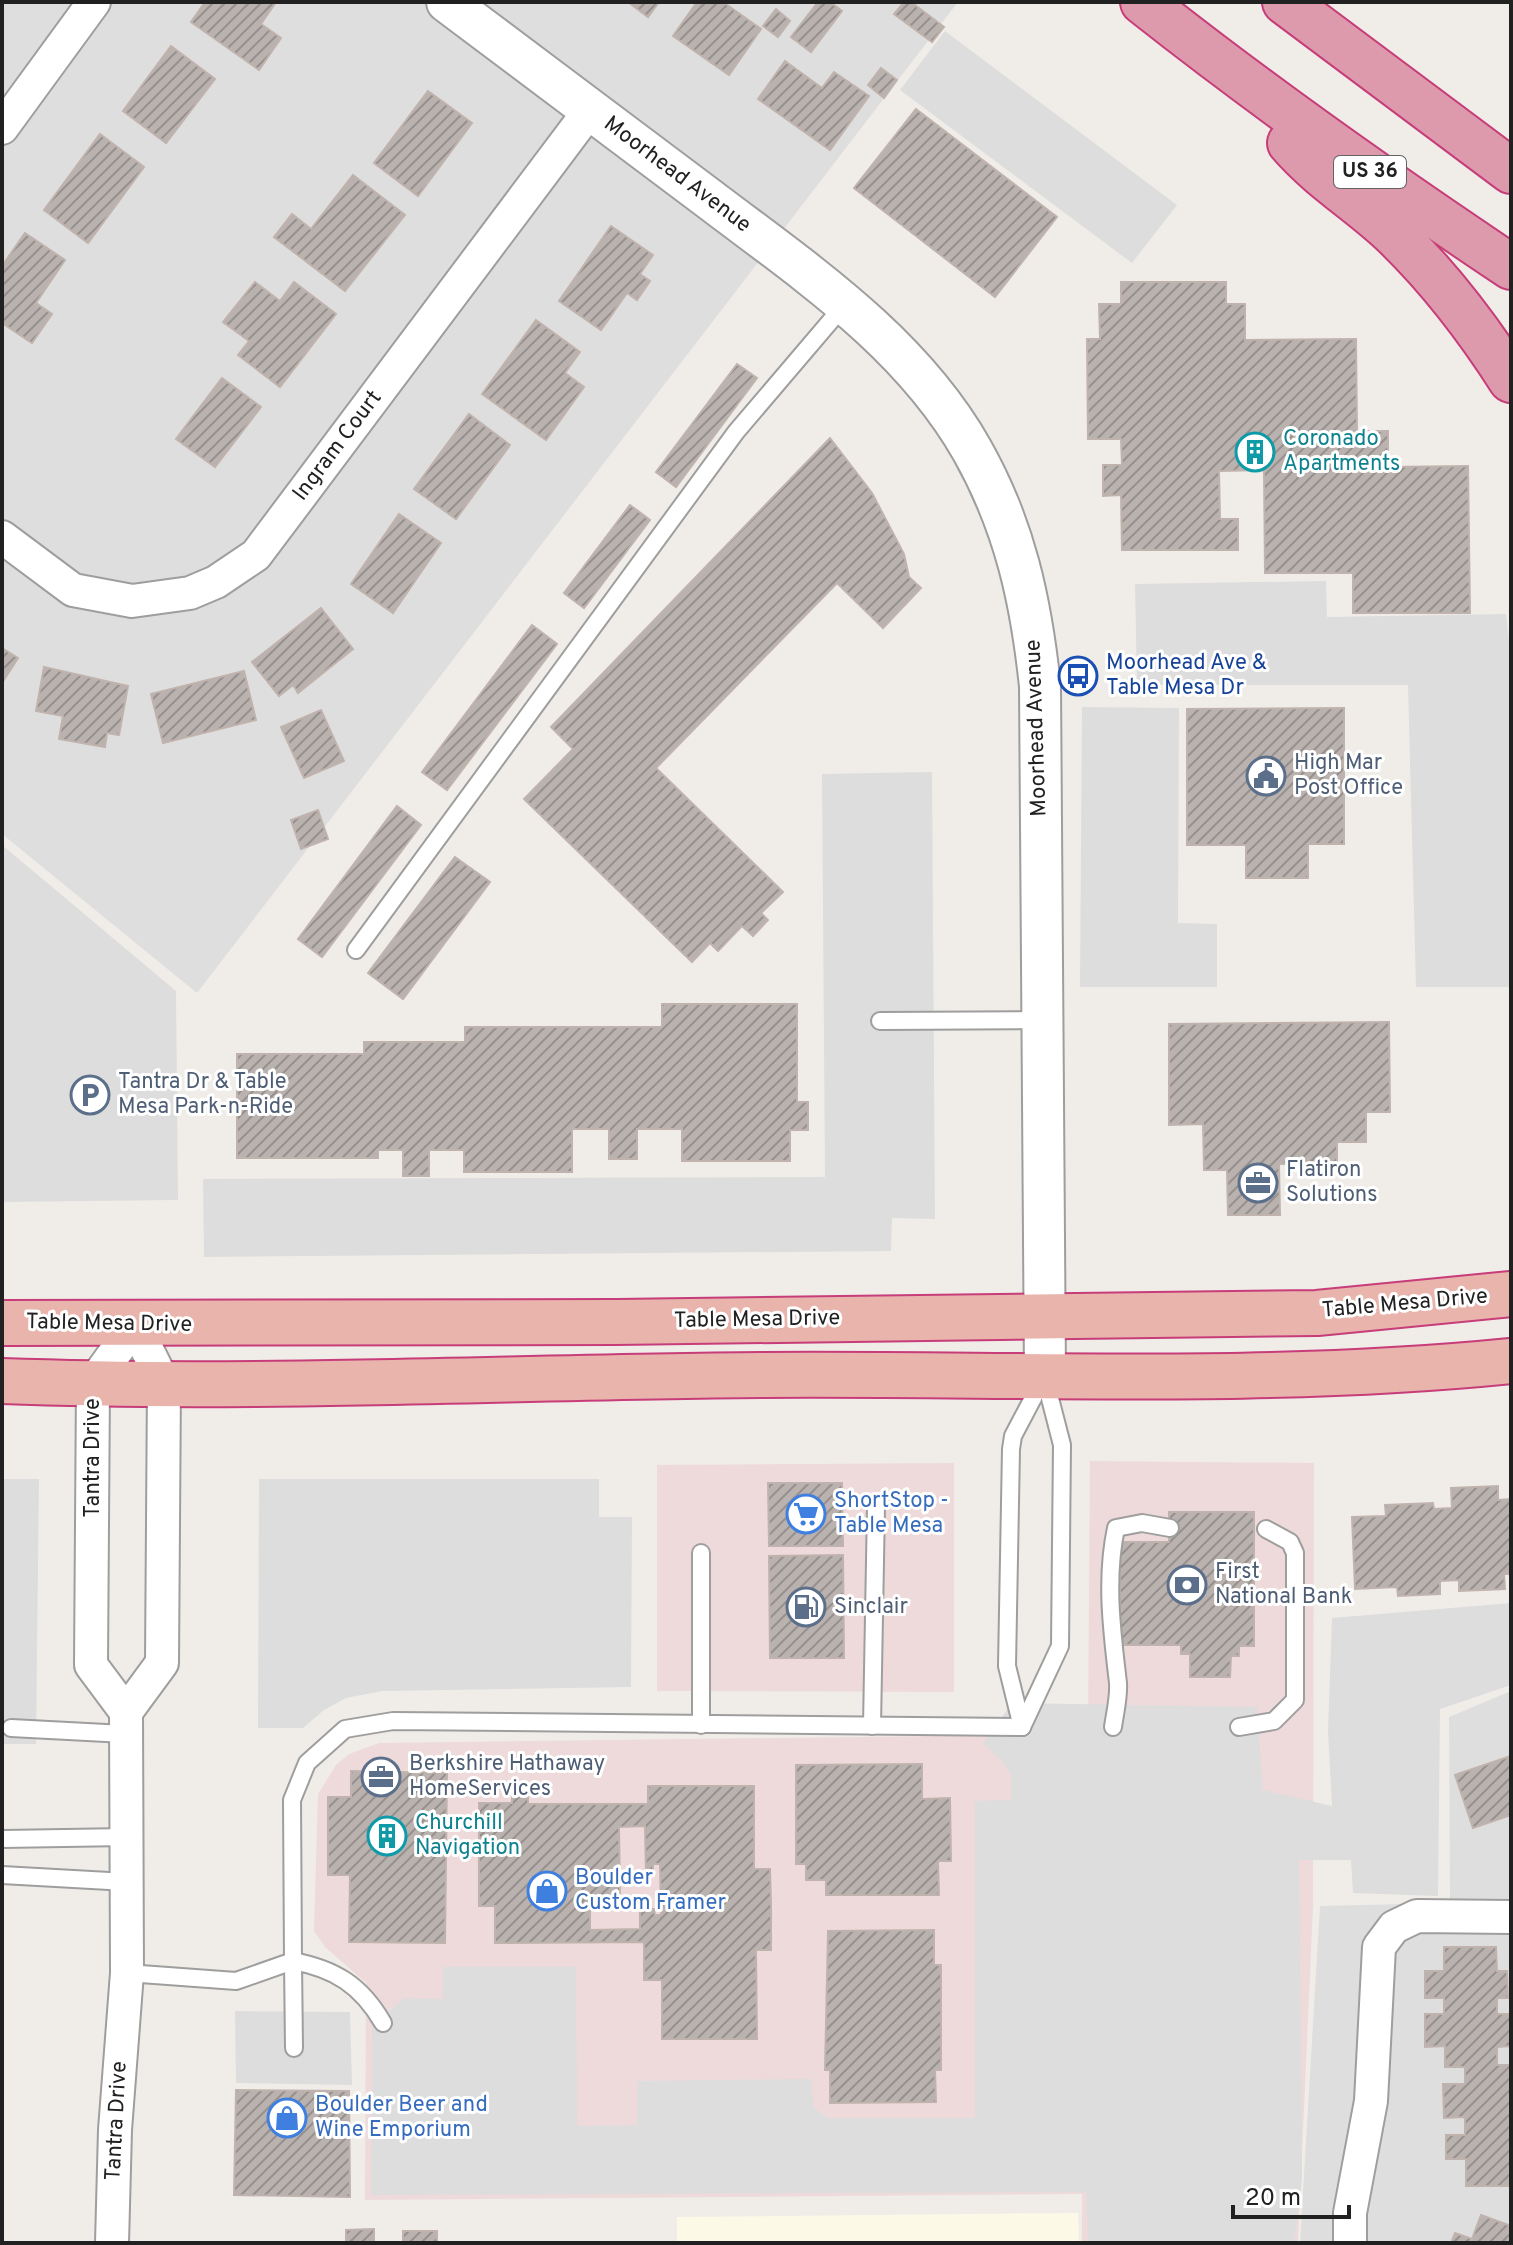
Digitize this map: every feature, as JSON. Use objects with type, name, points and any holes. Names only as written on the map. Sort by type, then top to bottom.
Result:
[{"type":"highway","name":"US 36","points":[[1143,2],[1233,73],[1359,165],[1511,267]]},
{"type":"highway","points":[[1285,2],[1511,171]]},
{"type":"highway","points":[[1359,58],[1440,89],[1511,134]]},
{"type":"highway","points":[[1233,73],[1307,163],[1390,230],[1427,268],[1481,333],[1511,380]]},
{"type":"highway","name":"Table Mesa Drive","points":[[2,1323],[135,1325],[1317,1313],[1511,1294]]},
{"type":"highway","points":[[2,1381],[164,1384],[763,1375],[1377,1373],[1511,1361]]},
{"type":"street","points":[[2,128],[94,2]]},
{"type":"street","name":"Moorhead Avenue","points":[[447,2],[847,302],[928,385],[972,450],[1013,540],[1032,612],[1040,686],[1045,1376]]},
{"type":"street","name":"Ingram Court","points":[[2,537],[73,590],[132,601],[190,593],[216,582],[256,555],[590,110]]},
{"type":"street","points":[[126,1723],[162,1663],[164,1384],[135,1325]]},
{"type":"street","name":"Tantra Drive","points":[[112,2243],[115,2130],[127,1973],[126,1723],[91,1665],[93,1383],[135,1325]]},
{"type":"street","points":[[1350,2243],[1350,2213],[1371,2101],[1379,1947],[1394,1927],[1417,1916],[1511,1917]]},
{"type":"lane","points":[[356,950],[736,432],[847,302]]},
{"type":"lane","points":[[880,1021],[1042,1020]]},
{"type":"lane","points":[[1022,1727],[1007,1666],[1011,1449],[1013,1436],[1045,1376]]},
{"type":"lane","points":[[1022,1727],[1060,1646],[1062,1445],[1045,1376]]},
{"type":"lane","points":[[872,1726],[876,1506]]},
{"type":"lane","points":[[1113,1727],[1118,1686],[1112,1654],[1111,1551],[1116,1528],[1142,1523],[1170,1528]]},
{"type":"lane","points":[[1239,1727],[1274,1721],[1295,1700],[1295,1553],[1290,1542],[1266,1529]]},
{"type":"lane","points":[[701,1553],[701,1725]]},
{"type":"lane","points":[[294,2048],[292,1800],[307,1763],[345,1729],[393,1721],[1022,1727]]},
{"type":"lane","points":[[11,1728],[126,1723]]},
{"type":"lane","points":[[2,1839],[127,1837]]},
{"type":"lane","points":[[2,1875],[127,1882]]},
{"type":"lane","points":[[127,1973],[236,1981],[293,1961],[325,1967],[370,2000],[383,2023]]},
{"type":"shaded area","points":[[2,2],[958,2],[197,993],[2,834]]},
{"type":"shaded area","points":[[945,31],[1177,205],[1132,263],[900,90]]},
{"type":"shaded area","points":[[1326,581],[1327,617],[1506,614],[1511,657],[1511,987],[1416,987],[1408,685],[1137,685],[1135,584]]},
{"type":"shaded area","points":[[1082,707],[1179,708],[1178,923],[1217,924],[1217,987],[1080,987]]},
{"type":"shaded area","points":[[932,772],[935,1219],[892,1218],[891,1251],[204,1257],[203,1179],[825,1177],[822,774]]},
{"type":"shaded area","name":"Tantra Dr & Table Mesa Park-n-Ride","points":[[2,845],[176,991],[178,1200],[2,1202]]},
{"type":"shaded area","points":[[1090,1461],[1314,1463],[1313,1907],[1298,2243],[1082,2243],[1082,2194],[365,2200],[366,1983],[325,1947],[314,1931],[318,1794],[336,1765],[349,1754],[379,1743],[1088,1734]]},
{"type":"shaded area","points":[[954,1463],[954,1692],[657,1691],[657,1465]]},
{"type":"shaded area","points":[[2,1479],[39,1479],[36,1744],[2,1744]]},
{"type":"shaded area","points":[[259,1479],[599,1479],[599,1517],[632,1517],[631,1687],[382,1691],[346,1698],[324,1710],[303,1728],[258,1728]]},
{"type":"shaded area","points":[[1511,1603],[1511,1685],[1440,1709],[1438,1896],[1353,1893],[1351,1860],[1299,1860],[1302,2179],[1294,2243],[1088,2243],[1086,2192],[371,2195],[372,2027],[404,1998],[443,1999],[443,1967],[576,1967],[577,2126],[637,2125],[637,2081],[811,2079],[814,2108],[828,2118],[975,2118],[975,1801],[1011,1800],[1011,1775],[1002,1761],[983,1743],[1012,1703],[1257,1707],[1263,1790],[1332,1806],[1328,1731],[1332,1618]]},
{"type":"shaded area","points":[[1511,1691],[1511,2243],[1300,2243],[1320,1906],[1450,1903],[1449,1717]]},
{"type":"shaded area","points":[[235,2011],[350,2012],[352,2085],[236,2083]]},
{"type":"shaded area","points":[[1078,2213],[1079,2243],[677,2243],[677,2217]]},
{"type":"building","points":[[205,2],[276,2],[261,24],[281,38],[259,70],[191,22]]},
{"type":"building","points":[[628,2],[659,2],[648,17]]},
{"type":"building","points":[[697,2],[723,2],[761,29],[729,75],[673,36]]},
{"type":"building","points":[[818,2],[830,2],[842,11],[811,52],[791,37]]},
{"type":"building","points":[[904,2],[911,2],[944,27],[932,42],[894,14]]},
{"type":"building","points":[[776,9],[790,21],[778,37],[763,26]]},
{"type":"building","points":[[171,46],[215,79],[166,143],[123,111]]},
{"type":"building","points":[[785,61],[822,88],[834,72],[869,96],[830,150],[758,99]]},
{"type":"building","points":[[881,68],[897,80],[884,98],[868,85]]},
{"type":"building","points":[[428,91],[472,123],[418,196],[374,163]]},
{"type":"building","points":[[916,109],[1057,217],[995,297],[854,188]]},
{"type":"building","points":[[100,134],[144,167],[88,243],[44,210]]},
{"type":"building","points":[[353,175],[405,215],[345,291],[274,237],[292,214],[311,229]]},
{"type":"building","points":[[611,226],[653,255],[640,274],[650,281],[637,300],[627,293],[601,330],[559,301]]},
{"type":"building","points":[[25,233],[65,260],[36,303],[52,314],[32,343],[2,323],[2,266]]},
{"type":"building","points":[[255,282],[280,301],[294,282],[336,314],[280,387],[238,355],[249,341],[223,322]]},
{"type":"building","name":"Coronado Apartments","points":[[1121,282],[1226,282],[1226,304],[1245,304],[1245,340],[1356,339],[1357,431],[1388,431],[1388,467],[1468,466],[1470,613],[1353,613],[1353,573],[1265,573],[1264,470],[1219,471],[1220,519],[1238,519],[1238,550],[1122,550],[1121,495],[1103,496],[1103,465],[1122,465],[1121,439],[1088,439],[1087,339],[1100,339],[1099,304],[1121,304]]},
{"type":"building","points":[[536,320],[580,352],[565,373],[584,387],[546,440],[482,394]]},
{"type":"building","points":[[737,364],[757,378],[676,487],[656,472]]},
{"type":"building","points":[[222,378],[261,407],[215,467],[176,439]]},
{"type":"building","points":[[469,414],[510,445],[456,519],[414,489]]},
{"type":"building","points":[[830,438],[872,493],[904,554],[909,577],[921,588],[883,628],[837,583],[656,768],[783,892],[761,913],[768,920],[753,936],[742,926],[718,951],[710,943],[692,962],[524,799],[573,749],[551,727]]},
{"type":"building","points":[[630,505],[650,520],[584,608],[564,593]]},
{"type":"building","points":[[399,514],[441,543],[393,613],[351,584]]},
{"type":"building","points":[[321,608],[353,649],[298,693],[293,685],[279,696],[252,662]]},
{"type":"building","points":[[532,625],[557,644],[447,790],[422,772]]},
{"type":"building","points":[[2,648],[18,658],[2,683]]},
{"type":"building","points":[[44,667],[128,686],[119,735],[107,733],[105,747],[59,739],[63,716],[36,711]]},
{"type":"building","points":[[244,671],[256,720],[163,743],[151,694]]},
{"type":"building","name":"High Mar Post Office","points":[[1344,708],[1344,844],[1308,844],[1308,878],[1246,878],[1246,845],[1187,845],[1187,709]]},
{"type":"building","points":[[321,710],[344,761],[304,778],[281,727]]},
{"type":"building","points":[[397,806],[421,825],[322,957],[298,939]]},
{"type":"building","points":[[318,810],[328,839],[301,849],[291,820]]},
{"type":"building","points":[[455,857],[490,882],[403,999],[368,973]]},
{"type":"building","points":[[662,1004],[797,1004],[797,1102],[808,1102],[808,1130],[790,1130],[790,1161],[682,1161],[682,1129],[637,1129],[637,1159],[609,1159],[609,1129],[572,1129],[572,1172],[464,1172],[464,1150],[429,1150],[429,1176],[403,1176],[403,1150],[378,1150],[378,1158],[237,1158],[237,1054],[364,1054],[364,1042],[465,1042],[465,1027],[662,1027]]},
{"type":"building","points":[[1389,1022],[1390,1112],[1366,1112],[1366,1142],[1337,1142],[1337,1163],[1279,1164],[1280,1215],[1228,1215],[1227,1170],[1204,1170],[1203,1124],[1169,1125],[1169,1024]]},
{"type":"building","name":"ShortStop - Table Mesa","points":[[768,1483],[842,1483],[843,1546],[769,1546]]},
{"type":"building","points":[[1498,1486],[1498,1500],[1511,1499],[1511,1574],[1504,1574],[1505,1589],[1459,1591],[1459,1580],[1440,1581],[1440,1594],[1398,1596],[1397,1587],[1355,1589],[1352,1517],[1386,1516],[1385,1505],[1433,1503],[1434,1509],[1452,1508],[1451,1488]]},
{"type":"building","name":"First National Bank","points":[[1169,1512],[1254,1512],[1254,1646],[1239,1646],[1239,1656],[1231,1656],[1230,1677],[1190,1677],[1190,1654],[1181,1654],[1181,1645],[1120,1645],[1120,1542],[1169,1542]]},
{"type":"building","name":"Sinclair","points":[[843,1555],[844,1658],[770,1658],[769,1556]]},
{"type":"building","points":[[1511,1756],[1511,1815],[1473,1828],[1455,1775]]},
{"type":"building","points":[[922,1764],[922,1799],[950,1798],[951,1861],[938,1861],[939,1895],[826,1895],[826,1880],[806,1880],[806,1864],[796,1864],[796,1765]]},
{"type":"building","name":"Churchill Navigation","points":[[351,1771],[447,1773],[445,1943],[349,1942],[350,1875],[328,1875],[328,1797],[351,1797]]},
{"type":"building","points":[[512,1785],[528,1785],[528,1804],[648,1804],[648,1786],[754,1786],[754,1869],[770,1869],[771,1904],[771,1950],[756,1950],[757,2039],[662,2039],[662,1980],[644,1980],[644,1942],[495,1943],[495,1906],[479,1906],[479,1803],[512,1803]],"holes":[[[645,1826],[646,1873],[653,1873],[653,1864],[660,1864],[661,1915],[655,1915],[654,1909],[640,1909],[640,1929],[590,1930],[590,1896],[620,1895],[619,1827]]]},
{"type":"building","points":[[934,1930],[934,1965],[941,1965],[941,2070],[935,2070],[936,2102],[830,2103],[830,2070],[825,2070],[828,1931]]},
{"type":"building","points":[[1444,1947],[1496,1947],[1497,1971],[1507,1971],[1508,1998],[1497,1998],[1497,2014],[1511,2014],[1511,2046],[1497,2047],[1497,2065],[1511,2065],[1511,2186],[1466,2186],[1466,2159],[1446,2159],[1446,2135],[1465,2135],[1465,2117],[1444,2118],[1443,2084],[1465,2084],[1465,2067],[1445,2067],[1445,2046],[1425,2047],[1425,2014],[1444,2014],[1444,1998],[1425,1998],[1425,1971],[1444,1971]]},
{"type":"building","points":[[236,2090],[349,2091],[350,2197],[234,2195]]},
{"type":"building","points":[[1481,2215],[1511,2226],[1511,2243],[1451,2243],[1455,2233],[1472,2239]]},
{"type":"building","points":[[374,2229],[374,2243],[346,2243],[346,2230]]},
{"type":"building","points":[[403,2231],[437,2231],[437,2243],[403,2243]]},
{"type":"place","name":"Coronado Apartments","points":[[1255,452]]},
{"type":"place","name":"Moorhead Ave & Table Mesa Dr","points":[[1078,676]]},
{"type":"place","name":"High Mar Post Office","points":[[1266,776]]},
{"type":"place","name":"Tantra Dr & Table Mesa Park-n-Ride","points":[[90,1095]]},
{"type":"place","name":"Flatiron Solutions","points":[[1258,1183]]},
{"type":"place","name":"ShortStop - Table Mesa","points":[[806,1514]]},
{"type":"place","name":"First National Bank","points":[[1187,1585]]},
{"type":"place","name":"Sinclair","points":[[806,1607]]},
{"type":"place","name":"Berkshire Hathaway HomeServices","points":[[381,1777]]},
{"type":"place","name":"Churchill Navigation","points":[[387,1836]]},
{"type":"place","name":"Boulder Custom Framer","points":[[547,1891]]},
{"type":"place","name":"Boulder Beer and Wine Emporium","points":[[287,2118]]}]
